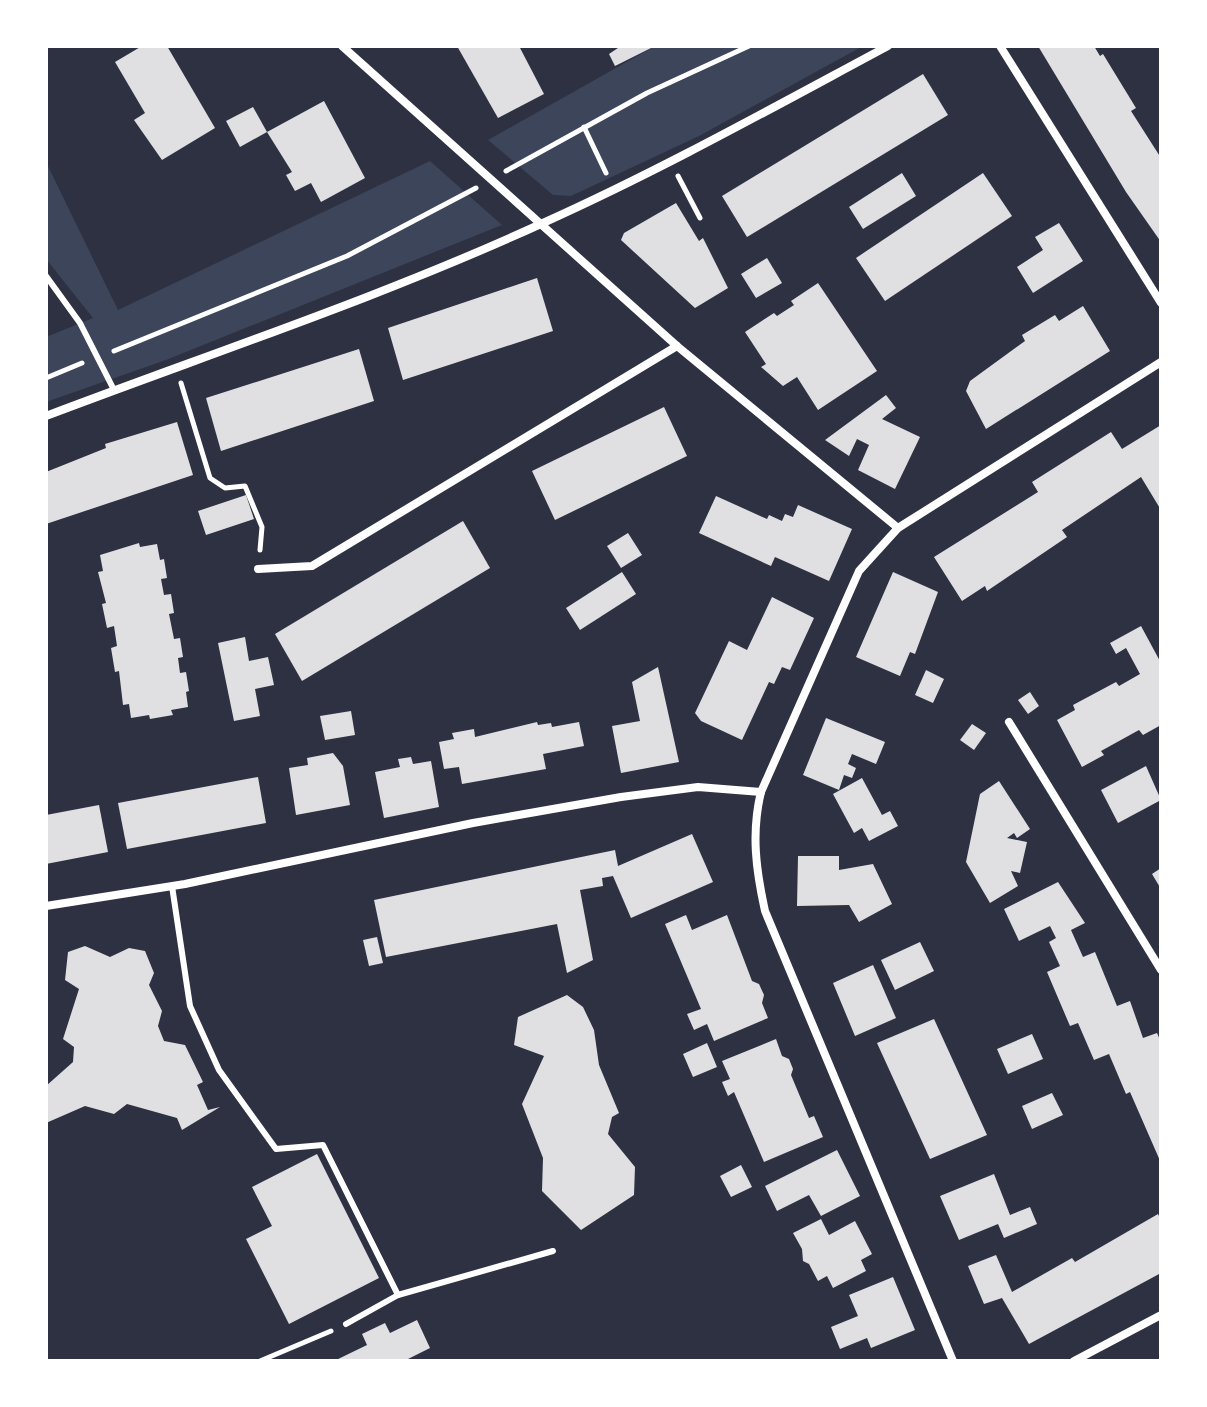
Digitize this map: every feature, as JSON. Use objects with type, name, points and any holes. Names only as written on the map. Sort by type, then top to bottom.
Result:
[{"type":"street","points":[[342,46],[493,178],[677,346],[898,528]]},
{"type":"street","points":[[46,416],[542,224],[888,46]]},
{"type":"street","points":[[1000,46],[1160,300]]},
{"type":"street","points":[[258,569],[312,566],[677,346]]},
{"type":"street","points":[[953,1361],[765,911],[754,838],[761,792],[859,571],[898,528],[1161,362]]},
{"type":"street","points":[[1009,722],[1161,970]]},
{"type":"street","points":[[46,906],[172,886],[473,823],[621,797],[698,787],[761,792]]},
{"type":"street","points":[[1074,1361],[1161,1315]]},
{"type":"lane","points":[[46,276],[80,323],[114,390]]},
{"type":"lane","points":[[172,886],[190,1006],[219,1070],[276,1149],[323,1145],[398,1295]]},
{"type":"lane","points":[[346,1324],[398,1295],[553,1251]]},
{"type":"path","points":[[46,378],[347,256],[584,127],[749,46]]},
{"type":"path","points":[[584,127],[614,189]]},
{"type":"path","points":[[669,161],[700,218]]},
{"type":"path","points":[[176,367],[210,478],[225,488],[245,486],[262,527],[258,569]]},
{"type":"path","points":[[260,1361],[346,1324]]},
{"type":"shaded area","points":[[655,46],[863,46],[699,136],[571,196],[553,195],[488,140]]},
{"type":"shaded area","points":[[430,161],[502,225],[166,360],[46,402],[46,337],[93,318],[46,259],[46,162],[118,310]]},
{"type":"building","points":[[142,46],[167,46],[215,128],[162,160],[134,120],[145,113],[115,62]]},
{"type":"building","points":[[457,46],[519,46],[544,94],[498,118]]},
{"type":"building","points":[[621,46],[655,46],[615,66],[609,54]]},
{"type":"building","points":[[1038,46],[1094,46],[1100,56],[1103,54],[1136,108],[1131,111],[1161,158],[1161,242],[1126,192]]},
{"type":"building","points":[[923,74],[948,115],[747,237],[722,196]]},
{"type":"building","points":[[324,101],[365,178],[321,202],[311,183],[295,191],[286,175],[292,172],[267,132]]},
{"type":"building","points":[[253,107],[267,132],[240,147],[226,121]]},
{"type":"building","points":[[902,173],[916,196],[863,229],[849,207]]},
{"type":"building","points":[[983,173],[1012,216],[885,301],[856,258]]},
{"type":"building","points":[[676,203],[699,241],[703,238],[728,288],[695,308],[621,240],[624,233]]},
{"type":"building","points":[[1059,223],[1083,261],[1033,293],[1017,267],[1043,250],[1035,237]]},
{"type":"building","points":[[767,258],[782,283],[756,298],[741,274]]},
{"type":"building","points":[[537,278],[553,331],[403,380],[388,328]]},
{"type":"building","points":[[818,283],[877,371],[818,410],[797,377],[783,386],[761,367],[766,364],[745,332],[774,313],[777,316],[794,305],[791,301]]},
{"type":"building","points":[[1083,306],[1110,351],[986,429],[966,391],[970,381],[1025,341],[1022,335],[1055,315],[1059,321]]},
{"type":"building","points":[[359,349],[374,401],[221,451],[206,398]]},
{"type":"building","points":[[886,395],[896,408],[882,419],[920,437],[895,489],[858,470],[869,445],[857,439],[849,456],[825,440]]},
{"type":"building","points":[[664,407],[687,456],[555,520],[532,471]]},
{"type":"building","points":[[177,422],[193,475],[46,524],[46,472],[106,448],[105,444]]},
{"type":"building","points":[[1161,425],[1161,510],[1141,477],[1062,530],[1067,537],[987,591],[985,586],[962,601],[934,557],[1038,492],[1032,482],[1111,432],[1122,449]]},
{"type":"building","points":[[246,495],[254,519],[206,535],[198,511]]},
{"type":"building","points":[[716,496],[767,519],[769,515],[782,521],[785,514],[793,517],[798,505],[852,529],[829,581],[775,557],[771,566],[699,533]]},
{"type":"building","points":[[463,521],[490,568],[302,681],[275,634]]},
{"type":"building","points":[[628,533],[642,555],[621,568],[607,546]]},
{"type":"building","points":[[139,543],[140,547],[157,544],[160,560],[164,559],[167,578],[161,579],[164,595],[171,594],[174,613],[169,614],[174,639],[180,638],[183,657],[178,658],[180,673],[186,672],[189,691],[186,692],[188,707],[171,710],[173,715],[150,719],[149,715],[131,718],[129,704],[123,705],[119,671],[115,672],[111,648],[117,646],[114,626],[107,628],[102,604],[106,603],[98,572],[103,571],[100,555]]},
{"type":"building","points":[[622,572],[636,594],[580,630],[566,608]]},
{"type":"building","points":[[893,572],[938,592],[915,654],[910,652],[900,676],[856,657]]},
{"type":"building","points":[[772,597],[814,618],[790,670],[782,667],[774,684],[769,682],[742,740],[701,721],[695,713],[729,641],[747,650]]},
{"type":"building","points":[[1141,626],[1161,663],[1161,725],[1143,735],[1139,730],[1101,751],[1104,755],[1082,767],[1057,720],[1075,710],[1073,705],[1116,682],[1119,686],[1140,674],[1126,648],[1116,654],[1110,643]]},
{"type":"building","points":[[245,637],[249,661],[268,657],[274,685],[255,689],[260,716],[234,721],[218,643]]},
{"type":"building","points":[[658,667],[679,762],[621,773],[612,726],[640,721],[632,682]]},
{"type":"building","points":[[926,670],[944,679],[933,703],[915,695]]},
{"type":"building","points":[[1030,692],[1039,706],[1028,714],[1018,700]]},
{"type":"building","points":[[351,711],[355,735],[325,740],[320,716]]},
{"type":"building","points":[[826,718],[885,742],[876,764],[852,754],[848,764],[856,768],[852,778],[844,775],[839,790],[803,775]]},
{"type":"building","points":[[537,722],[538,725],[551,723],[552,727],[579,722],[584,746],[543,754],[546,769],[462,784],[459,767],[444,769],[439,742],[454,739],[452,733],[474,729],[475,737]]},
{"type":"building","points":[[972,724],[986,733],[974,750],[960,740]]},
{"type":"building","points":[[333,753],[343,766],[350,805],[296,815],[289,768],[308,765],[307,758]]},
{"type":"building","points":[[411,757],[413,764],[431,761],[439,807],[384,818],[375,772],[400,767],[398,759]]},
{"type":"building","points":[[1146,766],[1161,800],[1118,823],[1101,790]]},
{"type":"building","points":[[258,777],[266,823],[127,849],[118,803]]},
{"type":"building","points":[[862,778],[882,815],[890,811],[898,826],[869,841],[862,828],[854,833],[833,794]]},
{"type":"building","points":[[999,781],[1030,829],[1017,838],[1014,833],[1007,838],[1027,842],[1020,873],[1011,871],[1018,886],[990,903],[966,862],[980,794]]},
{"type":"building","points":[[99,805],[108,852],[46,864],[46,815]]},
{"type":"building","points":[[692,834],[713,882],[631,918],[613,876],[602,878],[603,886],[580,890],[593,960],[567,973],[557,924],[386,957],[374,900],[615,850],[618,866]]},
{"type":"building","points":[[798,856],[839,856],[839,870],[873,864],[892,904],[859,922],[849,905],[797,906]]},
{"type":"building","points":[[1161,868],[1161,889],[1152,874]]},
{"type":"building","points":[[1058,882],[1085,923],[1071,930],[1083,957],[1095,952],[1117,1006],[1130,1001],[1143,1038],[1157,1033],[1161,1042],[1161,1163],[1130,1092],[1126,1094],[1109,1054],[1094,1060],[1078,1023],[1070,1026],[1047,972],[1060,966],[1049,942],[1056,938],[1050,926],[1019,941],[1004,909]]},
{"type":"building","points":[[686,915],[692,930],[727,915],[752,981],[759,984],[764,995],[762,1003],[768,1018],[714,1041],[707,1024],[694,1030],[687,1014],[701,1009],[665,924]]},
{"type":"building","points":[[377,937],[383,963],[369,966],[363,940]]},
{"type":"building","points":[[920,942],[934,971],[895,990],[881,960]]},
{"type":"building","points":[[85,946],[110,957],[129,948],[145,951],[154,973],[149,985],[162,1011],[158,1026],[164,1041],[185,1045],[203,1082],[197,1085],[208,1110],[220,1107],[182,1130],[177,1118],[127,1104],[114,1114],[85,1106],[46,1123],[46,1086],[73,1062],[74,1047],[63,1039],[79,989],[65,980],[68,952]]},
{"type":"building","points":[[873,965],[896,1018],[855,1036],[833,983]]},
{"type":"building","points":[[567,995],[583,1007],[594,1030],[599,1065],[619,1113],[612,1117],[608,1134],[635,1167],[634,1195],[581,1230],[542,1191],[543,1158],[522,1104],[544,1056],[514,1045],[518,1017]]},
{"type":"building","points":[[934,1019],[987,1135],[930,1159],[877,1043]]},
{"type":"building","points":[[1032,1034],[1043,1059],[1008,1074],[997,1049]]},
{"type":"building","points":[[776,1039],[782,1056],[789,1059],[793,1069],[791,1075],[809,1118],[814,1116],[823,1137],[764,1162],[734,1092],[728,1096],[722,1082],[730,1079],[722,1061]]},
{"type":"building","points":[[707,1043],[717,1067],[693,1077],[683,1054]]},
{"type":"building","points":[[1052,1093],[1063,1115],[1032,1129],[1022,1106]]},
{"type":"building","points":[[837,1150],[860,1196],[821,1216],[809,1195],[777,1211],[765,1186]]},
{"type":"building","points":[[317,1154],[379,1278],[289,1324],[246,1239],[272,1226],[252,1187]]},
{"type":"building","points":[[741,1165],[752,1187],[731,1197],[720,1176]]},
{"type":"building","points":[[994,1174],[1010,1215],[1030,1207],[1037,1224],[1004,1238],[998,1224],[959,1240],[940,1196]]},
{"type":"building","points":[[1158,1214],[1161,1220],[1161,1273],[1029,1344],[1002,1298],[984,1304],[968,1266],[996,1255],[1012,1292],[1072,1258],[1075,1262]]},
{"type":"building","points":[[821,1219],[829,1235],[855,1221],[872,1254],[861,1260],[866,1271],[833,1288],[827,1276],[818,1281],[809,1264],[803,1261],[802,1249],[793,1233]]},
{"type":"building","points":[[893,1277],[915,1330],[871,1348],[867,1338],[840,1349],[831,1327],[858,1316],[849,1295]]},
{"type":"building","points":[[417,1320],[430,1348],[404,1361],[334,1361],[367,1345],[362,1334],[385,1323],[390,1333]]}]
